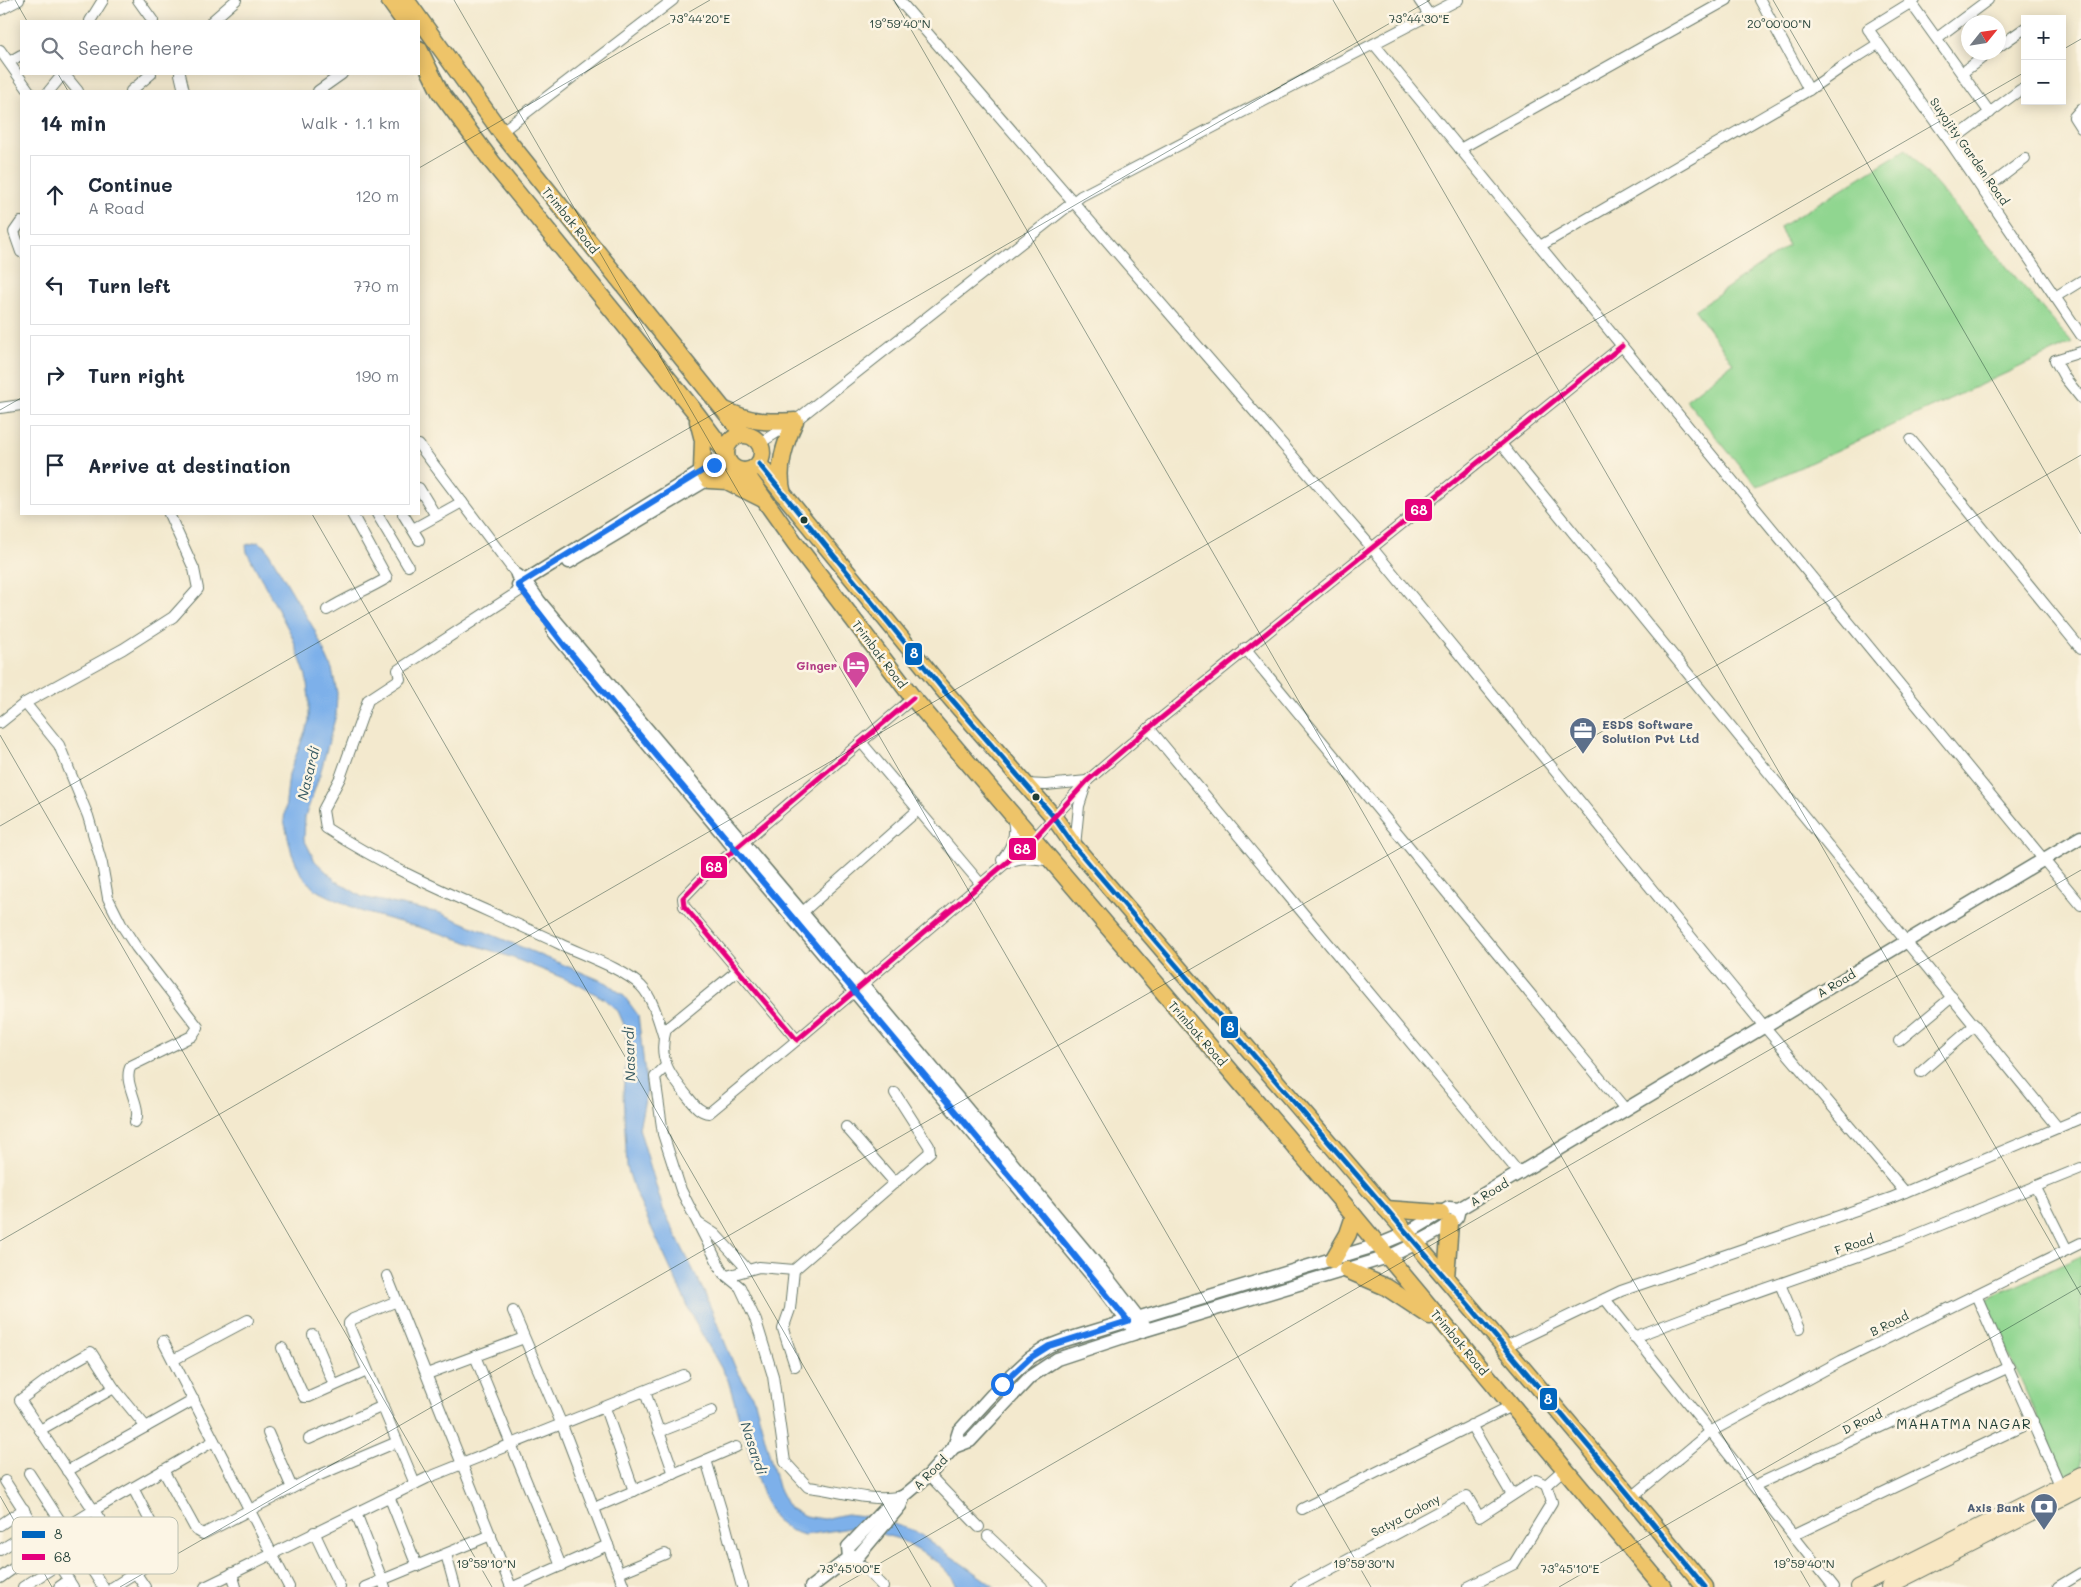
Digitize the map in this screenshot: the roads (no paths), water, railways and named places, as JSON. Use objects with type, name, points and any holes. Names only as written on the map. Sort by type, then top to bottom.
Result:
[{"type":"highway","points":[[389,0],[403,20]]},
{"type":"highway","name":"Trimbak Road","points":[[406,0],[501,132],[743,434]]},
{"type":"highway","name":"Trimbak Road","points":[[420,50],[440,92],[492,162],[696,412],[727,457]]},
{"type":"highway","points":[[723,409],[760,422],[795,421],[787,439],[780,473],[783,494]]},
{"type":"highway","points":[[696,412],[703,440],[706,475],[727,481],[765,501]]},
{"type":"highway","points":[[743,434],[753,436],[760,443],[763,454],[759,464],[744,471],[733,467],[727,457],[729,442],[743,434]]},
{"type":"highway","name":"Trimbak Road","points":[[759,464],[941,686],[1053,816],[1075,847],[1446,1278]]},
{"type":"highway","name":"Trimbak Road","points":[[744,471],[914,698],[1354,1216],[1663,1587]]},
{"type":"highway","points":[[1386,1209],[1450,1215],[1446,1278],[1632,1497],[1705,1587]]},
{"type":"highway","points":[[1333,1260],[1348,1234],[1354,1216]]},
{"type":"highway","points":[[1347,1270],[1386,1288],[1447,1327]]},
{"type":"main road","points":[[1858,1587],[2081,1476]]},
{"type":"main road","points":[[1888,1587],[2081,1489]]},
{"type":"street","points":[[0,10],[19,0]]},
{"type":"street","points":[[91,20],[103,0]]},
{"type":"street","points":[[138,0],[152,20]]},
{"type":"street","points":[[213,20],[236,0]]},
{"type":"street","points":[[501,132],[673,0]]},
{"type":"street","points":[[899,0],[1373,548],[1764,1026],[1905,1192]]},
{"type":"street","points":[[1419,0],[1430,16]]},
{"type":"street","points":[[760,443],[795,421],[1081,196],[1458,0]]},
{"type":"street","points":[[1460,149],[1727,0]]},
{"type":"street","points":[[1760,0],[1809,90]]},
{"type":"street","points":[[1937,38],[1988,0]]},
{"type":"street","points":[[1913,1],[1990,113]]},
{"type":"street","name":"Suyojity Garden Road","points":[[1913,1],[1868,29],[1950,142],[2081,335]]},
{"type":"street","points":[[2006,41],[2021,31]]},
{"type":"street","points":[[1374,44],[2081,905]]},
{"type":"street","points":[[1540,246],[1809,90],[1878,44]]},
{"type":"street","points":[[0,50],[28,90]]},
{"type":"street","points":[[9,62],[20,56]]},
{"type":"street","points":[[1962,73],[1979,60]]},
{"type":"street","points":[[50,90],[63,75]]},
{"type":"street","points":[[65,75],[77,90]]},
{"type":"street","points":[[132,90],[150,75]]},
{"type":"street","points":[[180,75],[184,90]]},
{"type":"street","points":[[319,90],[341,75]]},
{"type":"street","points":[[1950,142],[2020,90]]},
{"type":"street","points":[[2081,109],[2074,117],[2081,128]]},
{"type":"street","points":[[1983,191],[2025,159]]},
{"type":"street","points":[[20,223],[14,232],[20,249]]},
{"type":"street","points":[[2055,296],[2081,281]]},
{"type":"street","points":[[738,970],[666,1030],[662,1042],[666,1066],[670,1075],[703,1113],[709,1114],[859,989],[994,871],[1033,840],[1087,781],[1149,728],[1245,648],[1373,548],[1622,346]]},
{"type":"street","points":[[2081,352],[2055,360],[2065,378],[2081,398]]},
{"type":"street","points":[[0,408],[20,406]]},
{"type":"street","points":[[1911,440],[2081,648]]},
{"type":"street","points":[[1501,444],[2058,1128]]},
{"type":"street","points":[[420,446],[522,583],[539,601],[739,847],[1134,1319],[1141,1331]]},
{"type":"street","points":[[664,1038],[656,1013],[642,987],[620,972],[524,927],[417,881],[361,851],[326,828],[323,810],[340,778],[368,700],[400,680],[398,670],[522,583],[706,475],[727,457]]},
{"type":"street","points":[[420,490],[436,516]]},
{"type":"street","points":[[414,529],[462,502]]},
{"type":"street","points":[[0,723],[25,703],[123,649],[173,617],[198,589],[194,569],[170,515]]},
{"type":"street","points":[[326,610],[341,601],[364,592],[387,578],[353,515]]},
{"type":"street","points":[[378,515],[408,566]]},
{"type":"street","points":[[404,515],[420,540]]},
{"type":"street","points":[[1245,648],[1626,1110]]},
{"type":"street","points":[[796,1040],[684,906],[683,898],[706,874],[914,698]]},
{"type":"street","points":[[25,703],[58,745],[88,816],[102,864],[108,898],[121,924],[136,947],[198,1027],[192,1036],[131,1066],[128,1075],[137,1114],[135,1122]]},
{"type":"street","points":[[1149,728],[1520,1174]]},
{"type":"street","points":[[861,742],[980,884]]},
{"type":"street","points":[[1025,784],[1046,785],[1087,781]]},
{"type":"street","points":[[1075,847],[1079,806],[1087,781]]},
{"type":"street","points":[[798,917],[918,810]]},
{"type":"street","points":[[994,871],[1014,839],[1015,825],[1010,813]]},
{"type":"street","name":"A Road","points":[[811,1587],[852,1554],[899,1501],[929,1475],[954,1447],[959,1431],[1002,1384],[1030,1358],[1049,1346],[1333,1260],[1383,1251],[1411,1238],[2081,837]]},
{"type":"street","points":[[994,871],[1012,860],[1025,858],[1051,861]]},
{"type":"street","points":[[1899,1041],[1952,997]]},
{"type":"street","points":[[1921,1072],[1975,1025]]},
{"type":"street","points":[[666,1066],[655,1077],[663,1134],[681,1190],[723,1273],[740,1287],[756,1321],[773,1376],[785,1462],[808,1487],[899,1501]]},
{"type":"street","points":[[795,1366],[782,1328],[790,1310],[794,1270],[930,1152],[930,1149],[895,1093]]},
{"type":"street","points":[[1504,1347],[1621,1291],[1905,1192],[2081,1118]]},
{"type":"street","points":[[846,1127],[895,1183]]},
{"type":"street","name":"F Road","points":[[1634,1338],[1902,1241],[2081,1168]]},
{"type":"street","points":[[2035,1186],[2067,1250]]},
{"type":"street","points":[[698,1222],[715,1234],[748,1270]]},
{"type":"street","name":"B Road","points":[[1632,1497],[1710,1432],[1841,1361],[2081,1243]]},
{"type":"street","points":[[954,1447],[970,1441],[1020,1387],[1043,1367],[1065,1356],[1141,1331],[1347,1270],[1383,1251]]},
{"type":"street","points":[[727,1276],[760,1267],[794,1270]]},
{"type":"street","points":[[387,1276],[512,1587],[608,1545]]},
{"type":"street","points":[[1780,1284],[1799,1329]]},
{"type":"street","points":[[1976,1294],[2060,1485]]},
{"type":"street","points":[[1604,1299],[1834,1587]]},
{"type":"street","points":[[398,1301],[349,1323],[367,1371],[415,1484]]},
{"type":"street","points":[[512,1311],[562,1425],[624,1587]]},
{"type":"street","points":[[173,1360],[248,1320]]},
{"type":"street","points":[[313,1335],[334,1385]]},
{"type":"street","points":[[427,1374],[524,1338]]},
{"type":"street","points":[[164,1342],[289,1587]]},
{"type":"street","points":[[282,1348],[304,1397],[309,1397],[367,1371]]},
{"type":"street","points":[[99,1517],[20,1400],[63,1368],[90,1352],[114,1388],[146,1427]]},
{"type":"street","points":[[475,1356],[561,1566]]},
{"type":"street","name":"D Road","points":[[1754,1486],[2008,1367]]},
{"type":"street","points":[[205,1587],[415,1484],[684,1375]]},
{"type":"street","points":[[40,1430],[114,1388]]},
{"type":"street","points":[[645,1392],[674,1474]]},
{"type":"street","points":[[67,1471],[194,1400]]},
{"type":"street","points":[[309,1439],[383,1406]]},
{"type":"street","points":[[1302,1509],[1511,1406]]},
{"type":"street","points":[[605,1408],[634,1490]]},
{"type":"street","points":[[659,1432],[712,1411]]},
{"type":"street","points":[[1794,1535],[2033,1421]]},
{"type":"street","points":[[1468,1587],[1514,1564],[1552,1502],[1546,1485],[1536,1480],[1512,1495],[1471,1425]]},
{"type":"street","points":[[268,1433],[292,1488]]},
{"type":"street","points":[[83,1517],[214,1441]]},
{"type":"street","points":[[163,1470],[199,1533],[206,1532],[292,1488],[397,1442]]},
{"type":"street","points":[[594,1508],[736,1447]]},
{"type":"street","points":[[706,1460],[742,1587]]},
{"type":"street","points":[[1546,1485],[1564,1469]]},
{"type":"street","points":[[29,1473],[58,1517]]},
{"type":"street","points":[[929,1475],[979,1527]]},
{"type":"street","points":[[5,1481],[29,1517]]},
{"type":"street","points":[[133,1488],[148,1517]]},
{"type":"street","name":"Satya Colony","points":[[1297,1587],[1467,1496],[1479,1517],[1512,1495]]},
{"type":"street","points":[[389,1496],[417,1566]]},
{"type":"street","points":[[0,1525],[24,1509]]},
{"type":"street","points":[[356,1512],[384,1583]]},
{"type":"street","points":[[314,1532],[340,1587]]},
{"type":"street","points":[[365,1587],[384,1583],[417,1566],[491,1535]]},
{"type":"street","points":[[988,1536],[1042,1587]]},
{"type":"street","points":[[0,1550],[12,1543]]},
{"type":"street","points":[[446,1554],[455,1587]]},
{"type":"street","points":[[619,1573],[665,1554]]},
{"type":"street","points":[[852,1554],[883,1587]]},
{"type":"street","points":[[0,1578],[12,1569]]},
{"type":"street","points":[[232,1573],[236,1587]]},
{"type":"street","points":[[2058,1587],[2081,1573]]},
{"type":"street","points":[[23,1587],[43,1574]]},
{"type":"street","points":[[95,1574],[103,1587]]},
{"type":"street","points":[[113,1587],[132,1574]]},
{"type":"street","points":[[136,1574],[145,1587]]},
{"type":"street","points":[[59,1587],[71,1584]]},
{"type":"water","name":"Nasardi","points":[[258,542],[265,546],[314,629],[332,669],[337,693],[336,715],[320,774],[305,817],[304,839],[315,861],[335,880],[362,897],[440,913],[607,983],[624,996],[638,1015],[647,1090],[639,1128],[663,1209],[705,1294],[735,1367],[755,1401],[778,1487],[789,1508],[805,1516],[824,1519],[846,1514],[872,1517],[915,1531],[995,1587],[958,1587],[949,1573],[938,1562],[899,1539],[857,1527],[804,1535],[789,1530],[775,1519],[765,1501],[754,1469],[728,1380],[695,1322],[635,1192],[627,1167],[623,1094],[627,1050],[625,1027],[618,1011],[603,998],[573,982],[513,958],[443,934],[360,911],[314,889],[301,874],[292,854],[284,820],[289,774],[309,721],[309,698],[306,676],[292,636],[247,552],[246,545]]},
{"type":"place","name":"Ginger","points":[[856,689]]},
{"type":"place","name":"ESDS Software Solution Pvt Ltd","points":[[1583,755]]},
{"type":"place","name":"Axis Bank","points":[[2044,1531]]},
{"type":"district","name":"MAHATMA NAGAR","points":[[1964,1423]]}]
